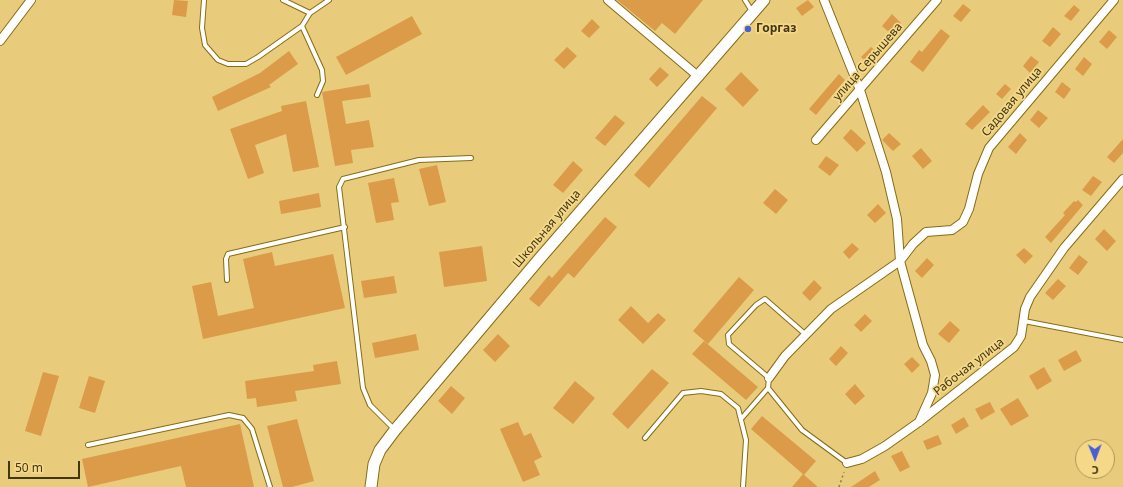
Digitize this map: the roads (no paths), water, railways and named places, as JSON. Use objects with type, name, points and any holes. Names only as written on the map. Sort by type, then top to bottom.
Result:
[{"type":"main road","name":"Школьная улица","points":[[371,487],[374,464],[380,450],[395,430],[551,245],[764,0]]},
{"type":"street","points":[[0,41],[30,0]]},
{"type":"street","points":[[608,0],[698,77]]},
{"type":"street","points":[[824,0],[860,90],[886,172],[897,219],[900,261],[923,345],[936,375],[932,393],[919,422]]},
{"type":"street","name":"улица Серышева","points":[[816,140],[937,0]]},
{"type":"street","name":"Садовая улица","points":[[769,378],[785,356],[831,309],[900,261],[913,244],[926,232],[952,230],[963,222],[969,209],[978,174],[990,148],[1114,0]]},
{"type":"street","name":"Рабочая улица","points":[[847,463],[862,459],[919,422],[1014,347],[1021,336],[1025,309],[1030,297],[1060,254],[1123,179]]},
{"type":"lane","points":[[204,0],[202,28],[205,46],[218,60],[228,64],[246,64],[258,57],[302,26],[310,13],[329,0]]},
{"type":"lane","points":[[283,0],[310,13]]},
{"type":"lane","points":[[745,0],[753,13]]},
{"type":"lane","points":[[302,26],[322,70],[323,81],[317,95]]},
{"type":"lane","points":[[395,430],[370,405],[363,388],[345,227],[339,187],[343,179],[419,160],[471,158]]},
{"type":"lane","points":[[227,280],[226,259],[228,254],[345,227]]},
{"type":"lane","points":[[741,420],[768,388],[769,378],[729,344],[728,334],[756,305],[765,299],[805,334]]},
{"type":"lane","points":[[1024,321],[1123,340]]},
{"type":"lane","points":[[768,388],[802,430],[847,463]]},
{"type":"lane","points":[[645,438],[683,393],[701,390],[721,394],[738,408],[746,440],[743,487]]},
{"type":"lane","points":[[88,445],[229,415],[243,418],[252,429],[270,487]]},
{"type":"place","name":"Горгаз","points":[[748,29]]}]
